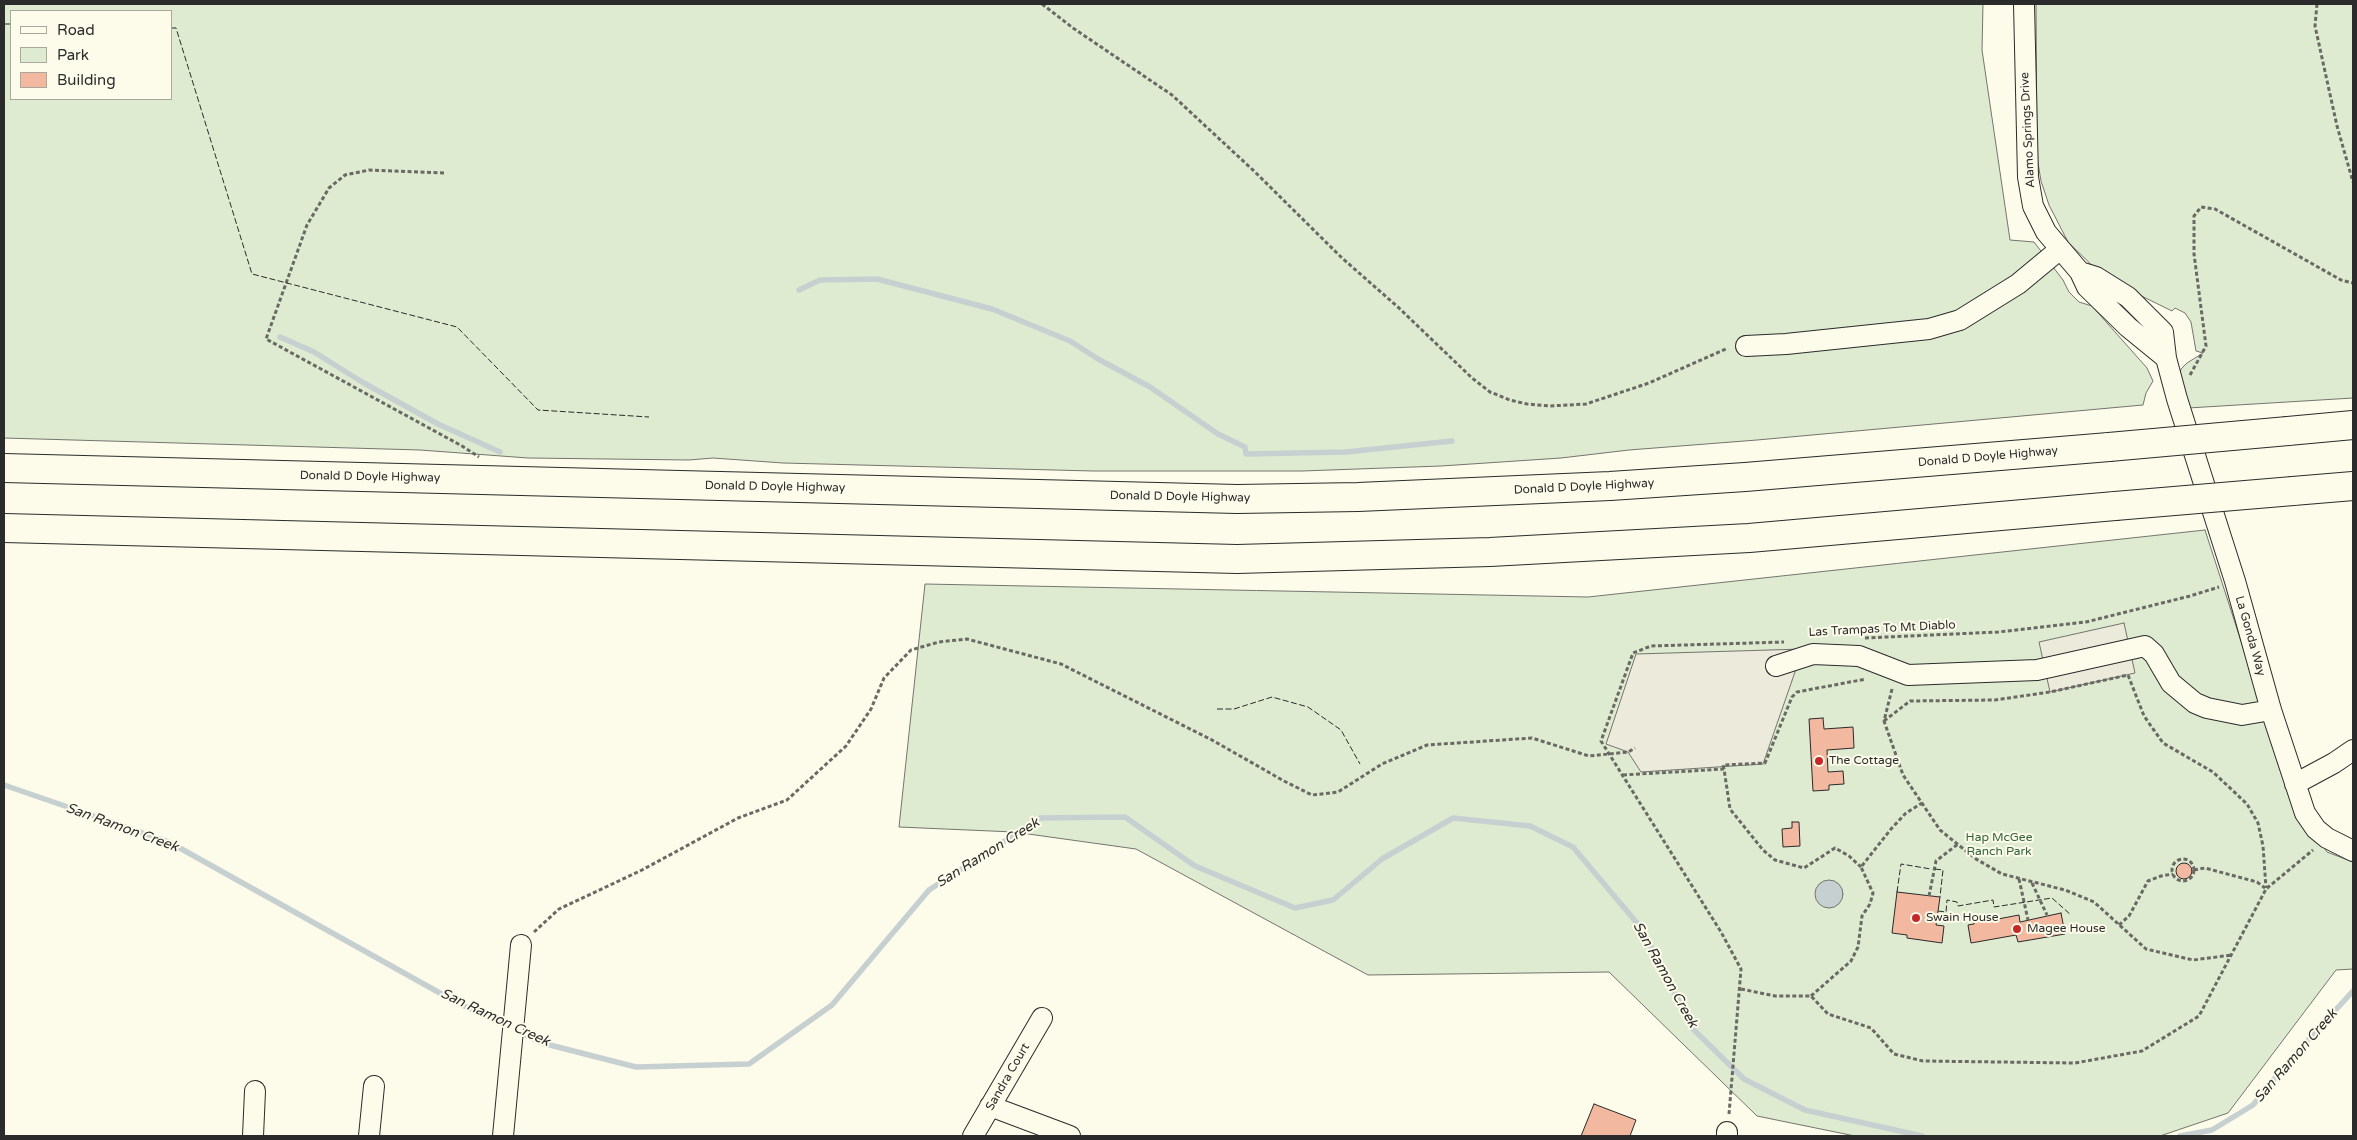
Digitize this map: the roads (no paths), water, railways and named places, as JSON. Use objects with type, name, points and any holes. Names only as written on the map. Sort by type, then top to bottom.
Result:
[{"type":"highway","name":"Donald D Doyle Highway","points":[[4,468],[1237,499],[1358,497],[1610,486],[1745,477],[2353,425]]},
{"type":"highway","points":[[4,528],[1237,558],[1490,552],[1749,538],[2353,486]]},
{"type":"street","name":"Alamo Springs Drive","points":[[2024,4],[2028,177],[2033,206],[2046,232],[2059,250],[2080,272],[2096,277],[2128,297],[2162,332],[2166,358],[2177,399]]},
{"type":"street","points":[[1746,346],[1786,344],[1929,329],[1960,320],[2018,284],[2059,250]]},
{"type":"street","name":"La Gonda Way","points":[[2177,399],[2235,581],[2271,710],[2305,813],[2316,829],[2327,838],[2353,851]]},
{"type":"street","points":[[1776,666],[1813,654],[1859,656],[1908,675],[2037,670],[2145,646],[2154,654],[2172,683],[2195,703],[2207,708],[2242,715],[2271,710]]},
{"type":"street","points":[[2295,784],[2334,764],[2353,750]]},
{"type":"street","points":[[502,1136],[521,945]]},
{"type":"street","name":"Sandra Court","points":[[973,1136],[1042,1018]]},
{"type":"street","points":[[368,1136],[374,1086]]},
{"type":"street","points":[[252,1136],[255,1091]]},
{"type":"street","points":[[990,1106],[1070,1136]]},
{"type":"waterway","points":[[799,290],[820,280],[877,279],[992,309],[1070,341],[1098,359],[1150,387],[1218,434],[1245,447],[1246,454],[1346,452],[1452,441]]},
{"type":"waterway","points":[[280,337],[314,352],[362,382],[438,424],[500,452]]},
{"type":"waterway","name":"San Ramon Creek","points":[[4,785],[169,842],[456,1002],[509,1027]]},
{"type":"waterway","name":"San Ramon Creek","points":[[517,1031],[542,1043],[636,1067],[749,1064],[832,1005],[929,890],[1040,818],[1125,817],[1195,866],[1295,908],[1333,900],[1382,859],[1453,818],[1530,826],[1573,847],[1642,929],[1693,1029],[1744,1079],[1805,1110],[1922,1136]]},
{"type":"waterway","name":"San Ramon Creek","points":[[2180,1136],[2212,1130],[2253,1105],[2288,1062],[2353,991]]},
{"type":"place","name":"The Cottage","points":[[1819,761]]},
{"type":"place","name":"Swain House","points":[[1916,918]]},
{"type":"place","name":"Magee House","points":[[2017,929]]},
{"type":"park label","name":"Hap McGee Ranch Park","points":[[1999,845]]}]
